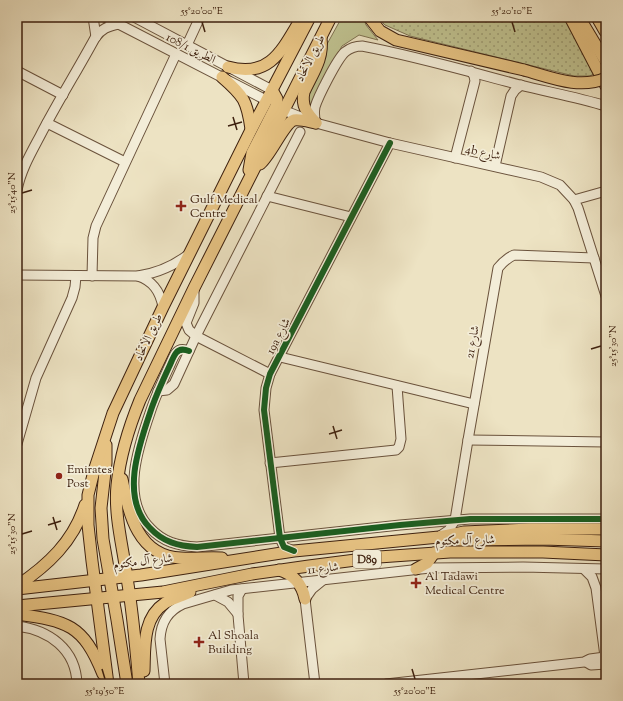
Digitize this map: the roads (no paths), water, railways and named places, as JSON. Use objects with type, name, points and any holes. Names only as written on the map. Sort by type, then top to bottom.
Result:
[{"type":"highway","points":[[598,17],[606,32]]},
{"type":"main road","points":[[228,67],[237,69],[255,69],[271,63],[280,53],[302,17]]},
{"type":"main road","name":"طريق الاتحاد","points":[[272,90],[310,17]]},
{"type":"main road","name":"طريق الاتحاد","points":[[108,684],[88,525],[88,495],[94,471],[113,413],[163,306],[251,129],[275,105],[321,36],[331,17]]},
{"type":"main road","points":[[316,122],[304,108],[304,92],[319,63],[322,46],[321,36],[337,17]]},
{"type":"main road","points":[[369,17],[380,31],[396,40],[524,70],[567,82],[591,82],[606,78]]},
{"type":"main road","points":[[570,17],[606,86]]},
{"type":"main road","points":[[580,17],[606,62]]},
{"type":"main road","points":[[222,77],[232,86],[246,103],[251,129]]},
{"type":"main road","points":[[272,90],[277,99],[252,153],[249,169],[251,173],[268,157],[288,124],[296,120],[316,122]]},
{"type":"main road","name":"طريق الاتحاد","points":[[139,684],[130,595],[118,522],[117,486],[126,440],[140,400],[251,173]]},
{"type":"main road","points":[[106,437],[107,452],[102,495],[101,522],[127,684]]},
{"type":"main road","points":[[120,470],[132,520],[139,534],[150,546],[164,554],[180,558],[214,557],[236,561]]},
{"type":"main road","points":[[17,586],[39,571],[65,544],[79,521],[88,495]]},
{"type":"main road","name":"شارع آل مكتوم","points":[[17,589],[127,577],[294,551],[439,537],[472,532],[530,529],[606,529]]},
{"type":"main road","points":[[439,537],[461,540],[542,539],[606,541]]},
{"type":"main road","name":"شارع آل مكتوم","points":[[17,606],[163,592],[278,570],[379,557],[434,553],[512,552],[606,554]]},
{"type":"main road","points":[[416,570],[427,563],[434,553]]},
{"type":"main road","points":[[278,570],[290,574],[299,583],[305,599]]},
{"type":"main road","points":[[143,684],[146,635],[153,614],[165,604],[201,585]]},
{"type":"main road","points":[[17,614],[55,620],[77,632],[96,656],[108,684]]},
{"type":"street","points":[[93,17],[96,37]]},
{"type":"street","name":"108/1 الطريق","points":[[105,17],[275,105]]},
{"type":"street","name":"108/1 الطريق","points":[[134,17],[272,90]]},
{"type":"street","points":[[187,45],[200,17]]},
{"type":"street","points":[[17,190],[24,167],[96,37],[106,28],[119,24]]},
{"type":"street","points":[[316,122],[314,113],[317,103],[340,58],[349,49],[355,46],[369,47],[471,71],[606,106]]},
{"type":"street","points":[[92,276],[93,238],[96,226],[176,54]]},
{"type":"street","points":[[17,71],[63,95]]},
{"type":"street","points":[[456,158],[475,81],[471,71]]},
{"type":"street","points":[[495,166],[511,96],[521,85]]},
{"type":"street","name":"4b شارع","points":[[275,105],[316,122],[390,142],[551,180],[564,188],[574,200],[578,208],[606,296]]},
{"type":"street","points":[[47,123],[125,162]]},
{"type":"street","points":[[300,132],[171,388],[163,392],[158,391],[140,445],[134,479],[133,491],[135,502],[139,514],[146,525],[163,539],[173,544],[196,547],[455,520],[606,519]]},
{"type":"street","name":"19a شارع","points":[[280,538],[264,410],[266,388],[270,374],[390,142]]},
{"type":"street","points":[[574,200],[606,191]]},
{"type":"street","points":[[267,196],[351,217]]},
{"type":"street","points":[[17,275],[138,276],[165,269],[182,260],[189,254]]},
{"type":"street","name":"شارع 21","points":[[455,520],[498,268],[502,262],[514,255],[594,258]]},
{"type":"street","points":[[17,444],[36,378],[72,298],[76,276]]},
{"type":"street","points":[[138,276],[146,279],[158,290],[163,306]]},
{"type":"street","points":[[194,288],[194,303],[186,323],[189,330],[196,336],[270,374]]},
{"type":"street","points":[[280,357],[474,404]]},
{"type":"street","points":[[270,463],[396,450],[401,443],[397,386]]},
{"type":"street","points":[[468,440],[606,442]]},
{"type":"street","points":[[455,520],[472,532]]},
{"type":"street","points":[[439,537],[449,530],[455,520]]},
{"type":"street","points":[[280,538],[284,546],[294,551]]},
{"type":"street","name":"شارع 11","points":[[165,684],[160,631],[170,612],[183,604],[231,590],[453,567],[606,570]]},
{"type":"street","points":[[386,684],[586,662],[590,659],[606,662],[596,588],[592,577],[584,569]]},
{"type":"street","points":[[596,588],[600,577],[606,570]]},
{"type":"street","points":[[315,684],[305,599],[312,589],[323,580]]},
{"type":"street","points":[[242,589],[238,596],[238,615],[244,684]]},
{"type":"street","points":[[215,595],[228,602],[238,615]]},
{"type":"street","points":[[17,626],[36,629],[47,634],[56,641],[71,659],[75,670],[77,684]]},
{"type":"place","name":"Gulf Medical Centre","points":[[181,206]]},
{"type":"place","name":"Emirates Post","points":[[59,476]]},
{"type":"place","name":"Al Tadawi Medical Centre","points":[[416,583]]},
{"type":"place","name":"Al Shoala Building","points":[[199,642]]}]
